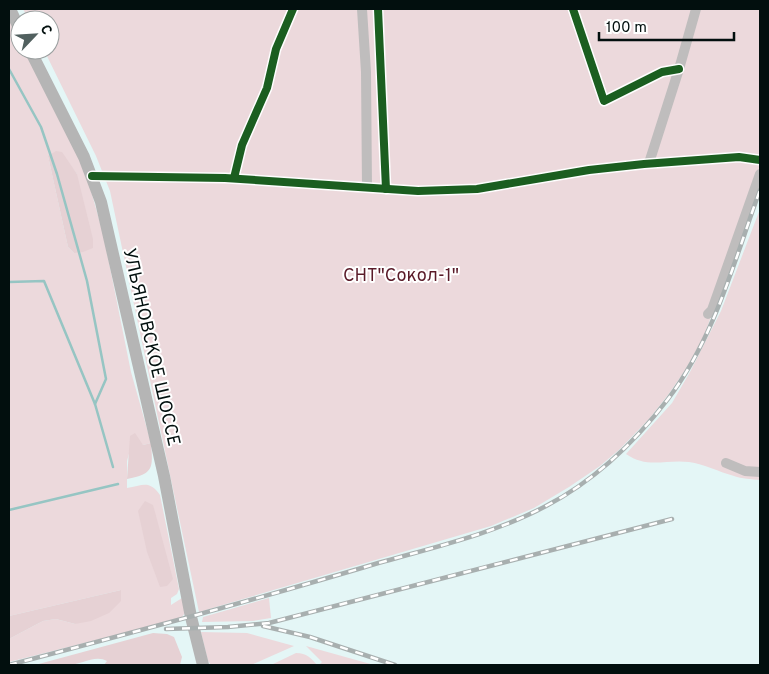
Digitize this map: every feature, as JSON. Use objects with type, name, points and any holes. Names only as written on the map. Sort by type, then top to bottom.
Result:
[{"type":"main road","name":"УЛЬЯНОВСКОЕ ШОССЕ","points":[[35,60],[84,157],[101,202],[162,467],[191,617],[203,665]]},
{"type":"street","points":[[234,178],[242,145],[267,88],[276,49],[294,9]]},
{"type":"street","points":[[362,9],[366,72],[367,188]]},
{"type":"street","points":[[378,9],[386,189]]},
{"type":"street","points":[[573,9],[604,101],[662,72],[679,70]]},
{"type":"street","points":[[649,164],[696,9]]},
{"type":"street","points":[[92,176],[234,178],[418,191],[477,189],[590,170],[698,159],[739,157],[760,160]]},
{"type":"street","points":[[708,314],[712,310],[760,174]]},
{"type":"street","points":[[726,463],[745,471],[760,472]]},
{"type":"green space","name":"СНТ\"Сокол-1\"","points":[[760,9],[760,182],[704,336],[686,369],[649,419],[620,449],[600,466],[534,508],[491,526],[199,612],[110,191],[96,156],[49,60],[60,60],[60,10],[24,10]]},
{"type":"green space","points":[[9,18],[10,60],[30,60],[82,163],[89,184],[103,233],[131,372],[151,443],[143,445],[130,436],[130,450],[127,461],[127,488],[149,485],[160,495],[179,589],[177,594],[171,598],[171,605],[182,598],[185,613],[182,617],[152,626],[9,662],[9,639],[43,621],[56,619],[75,624],[121,590],[9,616]],"holes":[[[48,156],[69,164],[77,174],[74,253],[68,247]]]},
{"type":"green space","points":[[760,209],[760,480],[737,477],[689,462],[649,462],[634,459],[626,454],[672,403],[721,311]]},
{"type":"green space","points":[[269,598],[271,618],[253,621],[202,622],[203,617]]},
{"type":"green space","points":[[201,632],[247,633],[294,646],[251,665],[211,665],[208,661]]},
{"type":"green space","points":[[306,646],[374,665],[319,665],[322,662]]},
{"type":"green space","points":[[296,653],[306,655],[317,665],[271,665]]},
{"type":"shaded area","points":[[56,151],[62,152],[77,174],[93,239],[93,248],[83,252],[74,253],[68,247],[48,156]]},
{"type":"shaded area","points":[[135,433],[143,445],[151,443],[151,464],[147,472],[127,479],[130,436]]},
{"type":"shaded area","points":[[145,501],[153,505],[173,579],[167,586],[160,587],[147,552],[138,511]]},
{"type":"shaded area","points":[[121,590],[121,601],[109,613],[91,621],[75,624],[56,619],[43,621],[9,639],[9,616]]},
{"type":"shaded area","points":[[153,633],[167,634],[174,637],[182,657],[180,665],[104,665],[107,661],[93,659],[73,665],[35,665]]},
{"type":"waterway","points":[[9,69],[41,127],[57,174],[87,281],[106,379],[95,404]]},
{"type":"waterway","points":[[9,282],[44,281],[95,404],[113,467]]},
{"type":"waterway","points":[[9,510],[118,484]]},
{"type":"railway","points":[[9,665],[143,630],[480,534],[503,526],[564,496],[581,485],[628,445],[668,399],[684,375],[699,350],[722,298],[760,190]]},
{"type":"railway","points":[[166,629],[228,627],[269,623],[672,519]]},
{"type":"railway","points":[[263,626],[310,637],[395,665]]},
{"type":"cycle path","points":[[234,178],[242,145],[267,88],[276,49],[293,9]]},
{"type":"cycle path","points":[[378,9],[386,189]]},
{"type":"cycle path","points":[[573,9],[604,101],[662,72],[679,69]]},
{"type":"cycle path","points":[[92,176],[225,178],[418,191],[477,189],[589,170],[644,164],[739,157],[760,160]]}]
